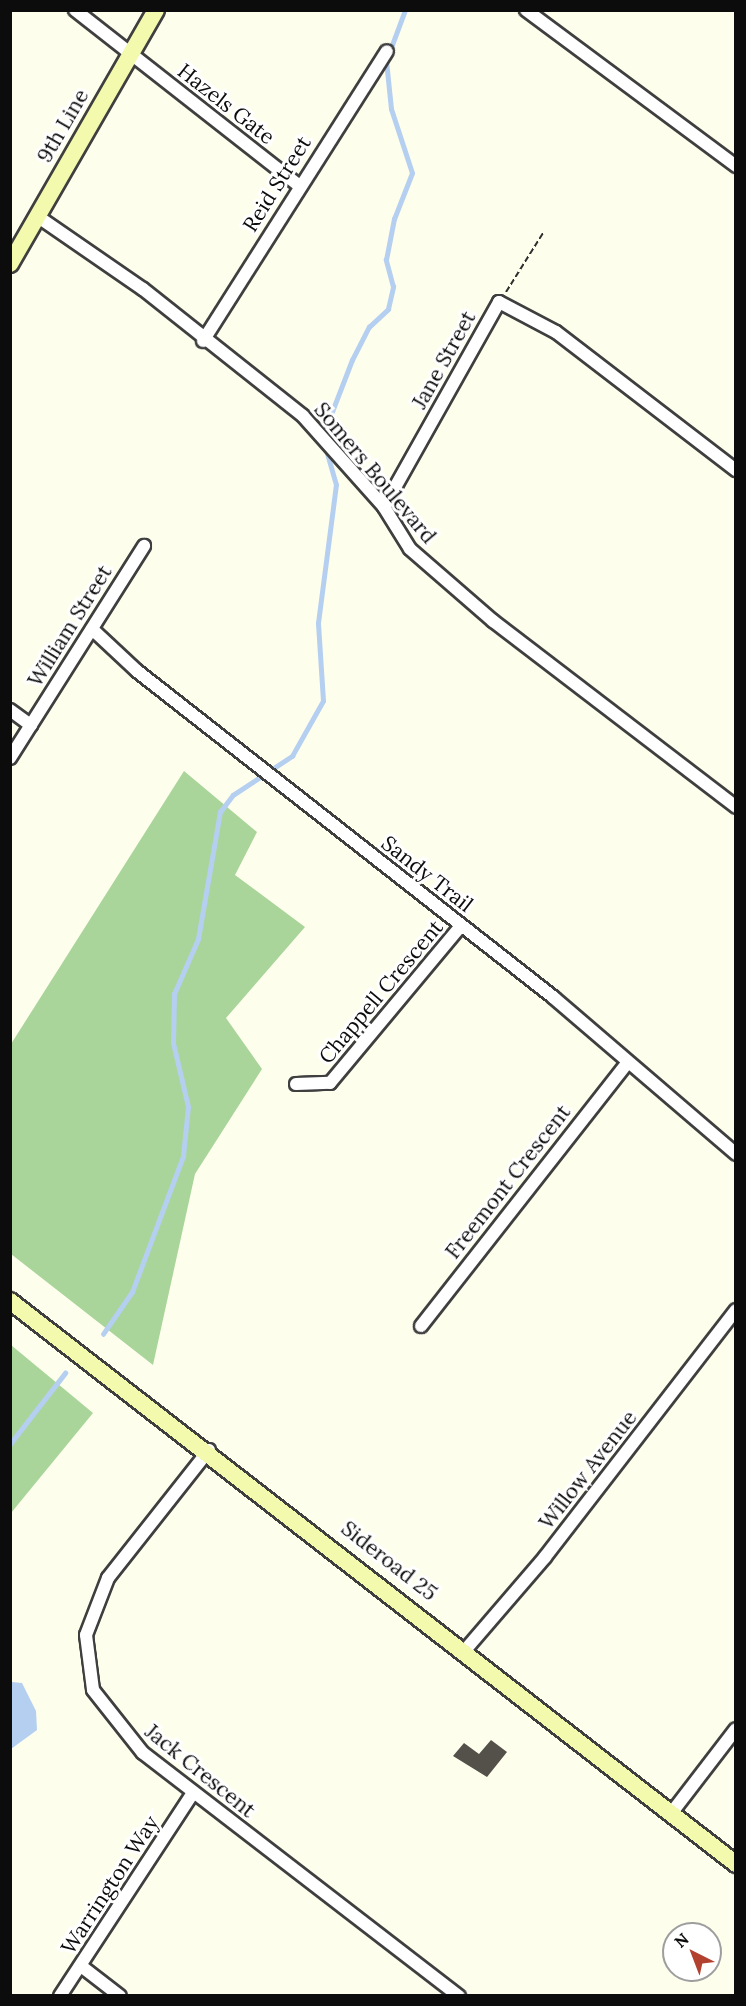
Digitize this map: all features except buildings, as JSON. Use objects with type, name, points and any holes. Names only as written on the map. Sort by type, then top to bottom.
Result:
[{"type":"main road","name":"9th Line","points":[[10,264],[156,10]]},
{"type":"main road","name":"Sideroad 25","points":[[10,1301],[209,1450],[466,1649],[673,1811],[735,1863]]},
{"type":"street","name":"Hazels Gate","points":[[75,10],[298,185]]},
{"type":"street","points":[[526,10],[735,166]]},
{"type":"street","name":"Reid Street","points":[[203,341],[298,185],[387,51]]},
{"type":"street","name":"Somers Boulevard","points":[[37,216],[143,289],[203,341],[303,416],[384,507],[410,549],[493,621],[735,807]]},
{"type":"street","points":[[500,302],[556,332],[733,464]]},
{"type":"street","name":"Jane Street","points":[[384,507],[500,302]]},
{"type":"street","name":"William Street","points":[[10,758],[144,546]]},
{"type":"street","name":"Sandy Trail","points":[[92,629],[146,678],[462,926],[735,1154]]},
{"type":"street","points":[[10,710],[31,725]]},
{"type":"street","name":"Chappell Crescent","points":[[296,1084],[330,1083],[462,926]]},
{"type":"street","name":"Freemont Crescent","points":[[421,1326],[627,1063]]},
{"type":"street","name":"Willow Avenue","points":[[466,1649],[545,1557],[735,1310]]},
{"type":"street","name":"Jack Crescent","points":[[209,1450],[108,1578],[86,1635],[93,1690],[101,1706],[143,1754],[192,1794],[459,1995]]},
{"type":"street","points":[[673,1811],[735,1730]]},
{"type":"street","name":"Warrington Way","points":[[60,1995],[192,1794]]},
{"type":"street","points":[[81,1966],[120,1995]]},
{"type":"path","name":"Jane Street","points":[[500,302],[543,233]]},
{"type":"green space","points":[[184,771],[257,832],[235,875],[305,927],[226,1018],[262,1069],[195,1174],[153,1365],[11,1254],[11,1044]]},
{"type":"green space","points":[[11,1345],[93,1413],[11,1513]]},
{"type":"water","points":[[12,1682],[22,1683],[36,1711],[37,1730],[11,1749]]},
{"type":"waterway","points":[[323,435],[352,360],[369,327],[388,309],[393,287],[386,260],[394,219],[412,173],[391,109],[386,61],[405,10]]},
{"type":"waterway","points":[[103,1334],[132,1292],[183,1156],[188,1107],[173,1043],[174,994],[198,939],[220,812],[233,795],[292,756],[323,701],[318,623],[336,485],[326,449]]},
{"type":"waterway","points":[[10,1444],[65,1373]]}]
